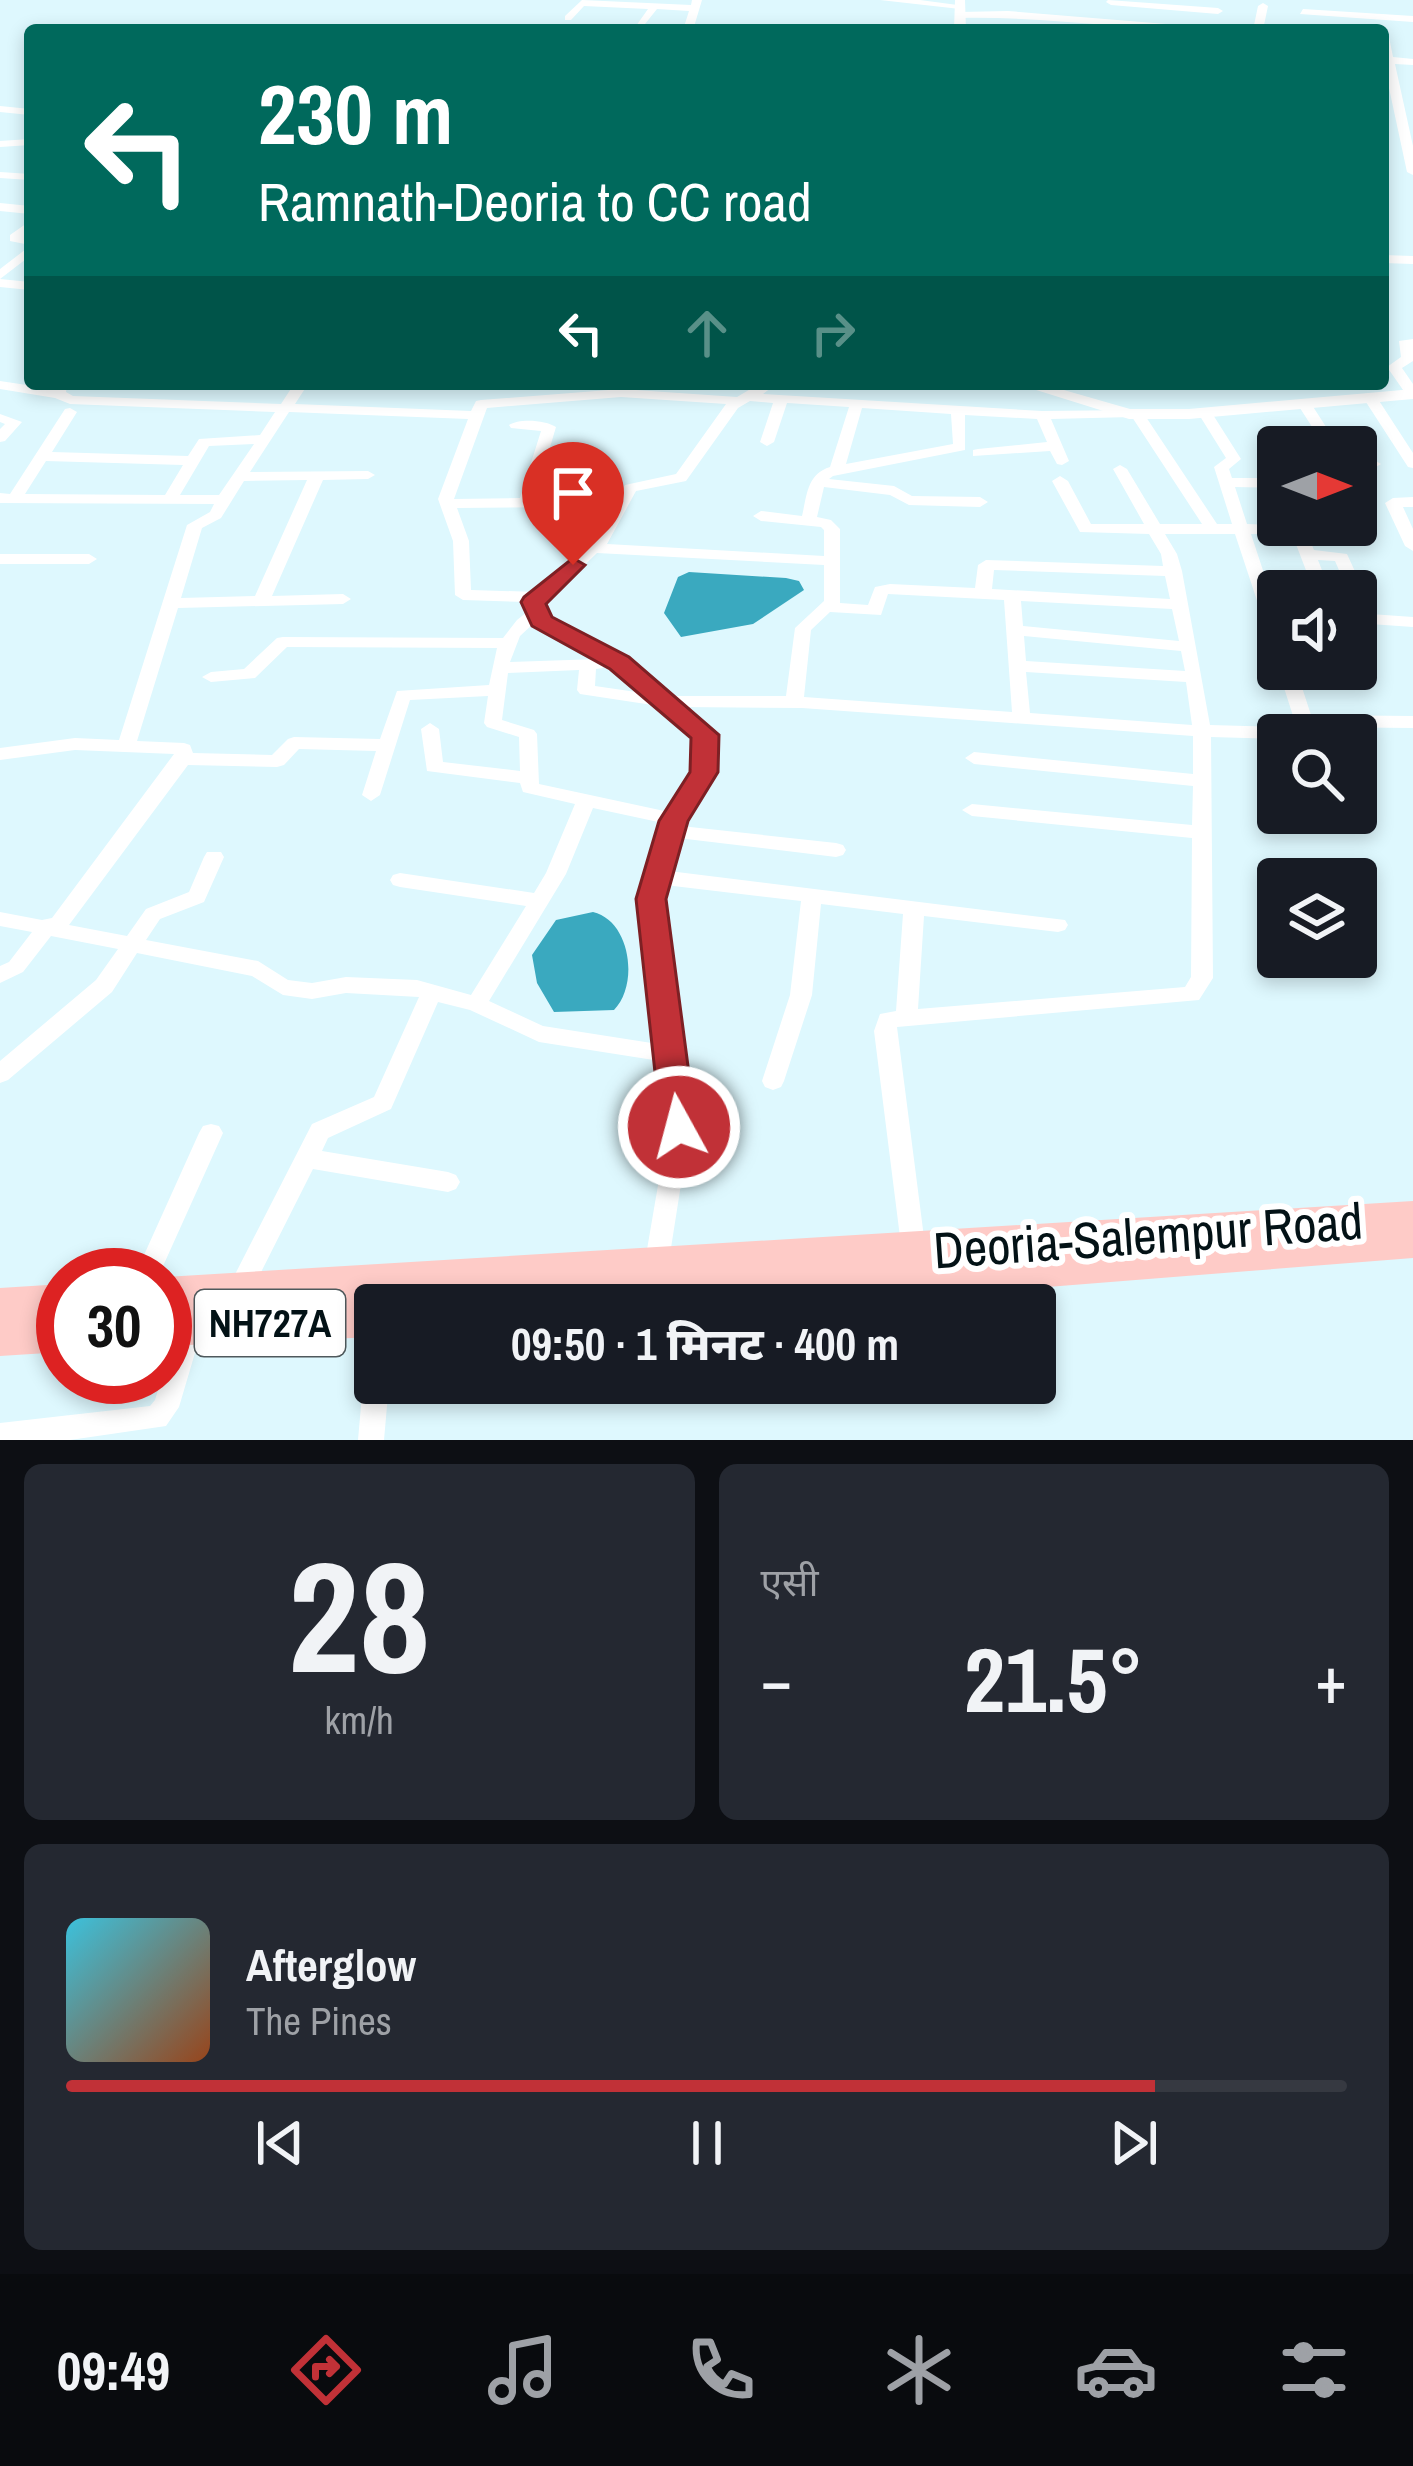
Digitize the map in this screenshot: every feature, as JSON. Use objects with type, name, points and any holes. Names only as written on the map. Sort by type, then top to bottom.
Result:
[{"type":"highway","name":"Deoria-Salempur Road","points":[[915,1266],[1413,1218]]},
{"type":"highway","name":"Deoria-Salempur Road","points":[[192,1309],[239,1290],[653,1283],[1413,1241]]},
{"type":"highway","points":[[0,1306],[36,1304]]},
{"type":"highway","name":"NH727A","points":[[192,1316],[354,1318]]},
{"type":"highway","points":[[0,1337],[36,1335]]},
{"type":"street","points":[[885,0],[1126,24]]},
{"type":"street","points":[[1376,0],[1382,24]]},
{"type":"street","points":[[1112,2],[1219,6]]},
{"type":"street","points":[[599,20],[609,3]]},
{"type":"street","points":[[568,18],[579,4],[696,4]]},
{"type":"street","points":[[1060,18],[1064,5]]},
{"type":"street","points":[[1137,24],[1144,5]]},
{"type":"street","points":[[1259,24],[1263,5]]},
{"type":"street","points":[[642,24],[655,6]]},
{"type":"street","points":[[1302,6],[1413,19]]},
{"type":"street","points":[[1413,83],[1390,80],[1409,137],[1413,172]]},
{"type":"street","points":[[0,279],[24,242]]},
{"type":"street","points":[[1409,343],[1408,358],[1394,367],[1413,394]]},
{"type":"street","points":[[64,390],[128,403],[479,410],[542,390]]},
{"type":"street","points":[[128,403],[133,390]]},
{"type":"street","points":[[127,745],[195,526],[216,515],[297,390]]},
{"type":"street","points":[[487,390],[448,504],[463,552],[463,595],[537,606],[695,723],[707,747],[704,772],[674,825],[651,899],[679,1127],[653,1283]]},
{"type":"street","points":[[591,390],[745,399],[775,392],[861,406],[1042,415],[1205,413],[1305,405],[1362,394],[1413,394]]},
{"type":"street","points":[[836,471],[870,390]]},
{"type":"street","points":[[1046,390],[1133,414],[1212,528]]},
{"type":"street","points":[[767,442],[775,392]]},
{"type":"street","points":[[1362,394],[1413,464]]},
{"type":"street","points":[[745,399],[681,478],[630,488],[592,548],[516,625],[505,643],[494,723],[528,734],[526,778],[535,791],[674,825],[836,850]]},
{"type":"street","points":[[1305,405],[1318,426]]},
{"type":"street","points":[[808,521],[818,482],[836,471],[960,447],[958,410]]},
{"type":"street","points":[[0,513],[70,412]]},
{"type":"street","points":[[1205,413],[1234,459],[1221,467],[1257,571]]},
{"type":"street","points":[[978,453],[1059,453],[1042,415]]},
{"type":"street","points":[[0,418],[15,422],[0,438]]},
{"type":"street","points":[[516,425],[549,428],[526,504]]},
{"type":"street","points":[[170,499],[208,440],[265,439]]},
{"type":"street","points":[[448,504],[583,500],[588,479],[581,452]]},
{"type":"street","points":[[42,456],[193,461]]},
{"type":"street","points":[[915,1266],[885,1031],[888,1020],[907,1014],[1199,989],[1202,731],[1194,676],[1174,571],[1158,530],[1120,470]]},
{"type":"street","points":[[239,477],[368,475]]},
{"type":"street","points":[[261,601],[317,476]]},
{"type":"street","points":[[1060,481],[1086,529],[1298,529],[1315,570]]},
{"type":"street","points":[[818,482],[894,491],[909,500],[980,502]]},
{"type":"street","points":[[1226,482],[1257,483]]},
{"type":"street","points":[[9,498],[224,499]]},
{"type":"street","points":[[1413,502],[1393,503],[1413,546]]},
{"type":"street","points":[[761,516],[832,529],[827,607],[803,628],[794,702]]},
{"type":"street","points":[[592,548],[832,561]]},
{"type":"street","points":[[1309,554],[1341,556],[1347,570]]},
{"type":"street","points":[[1,561],[89,559]]},
{"type":"street","points":[[983,593],[986,565],[1174,571]]},
{"type":"street","points":[[827,607],[875,611],[884,589],[1180,604]]},
{"type":"street","points":[[1012,594],[1021,718]]},
{"type":"street","points":[[171,603],[343,599]]},
{"type":"street","points":[[1377,619],[1413,622]]},
{"type":"street","points":[[1014,630],[1189,646]]},
{"type":"street","points":[[211,677],[249,674],[283,642],[505,643]]},
{"type":"street","points":[[502,668],[620,663]]},
{"type":"street","points":[[588,664],[586,690],[664,701],[794,702],[1257,733]]},
{"type":"street","points":[[1017,665],[1194,676]]},
{"type":"street","points":[[370,795],[404,695],[498,690]]},
{"type":"street","points":[[1377,722],[1413,722]]},
{"type":"street","points":[[430,729],[434,767],[526,778]]},
{"type":"street","points":[[183,759],[267,761],[284,757],[294,743],[388,745]]},
{"type":"street","points":[[0,754],[75,744],[184,749],[183,759],[53,926],[16,967],[0,975]]},
{"type":"street","points":[[974,758],[1202,781]]},
{"type":"street","points":[[476,1004],[539,901],[585,803]]},
{"type":"street","points":[[972,810],[1202,832]]},
{"type":"street","points":[[0,1074],[104,986],[153,914],[197,897],[214,857]]},
{"type":"street","points":[[657,877],[1058,925]]},
{"type":"street","points":[[400,880],[539,901]]},
{"type":"street","points":[[773,1081],[800,995],[812,896]]},
{"type":"street","points":[[907,1014],[914,908]]},
{"type":"street","points":[[0,919],[258,969],[283,987],[320,991],[388,985],[432,992],[476,1004],[539,1034],[670,1054]]},
{"type":"street","points":[[239,1290],[330,1123],[383,1103],[432,992]]},
{"type":"street","points":[[159,1248],[211,1133]]},
{"type":"street","points":[[307,1158],[448,1182]]},
{"type":"street","points":[[0,1436],[157,1417],[166,1404]]},
{"type":"street","points":[[371,1440],[374,1404]]},
{"type":"water","points":[[689,572],[786,578],[799,581],[804,590],[753,624],[681,637],[664,613],[678,577]]},
{"type":"water","points":[[593,912],[606,918],[623,940],[628,970],[622,999],[614,1010],[554,1012],[537,983],[532,955],[556,920]]},
{"type":"route","points":[[573,565],[533,602],[532,609],[541,621],[620,663],[705,735],[704,772],[674,821],[651,899],[679,1127]]}]
